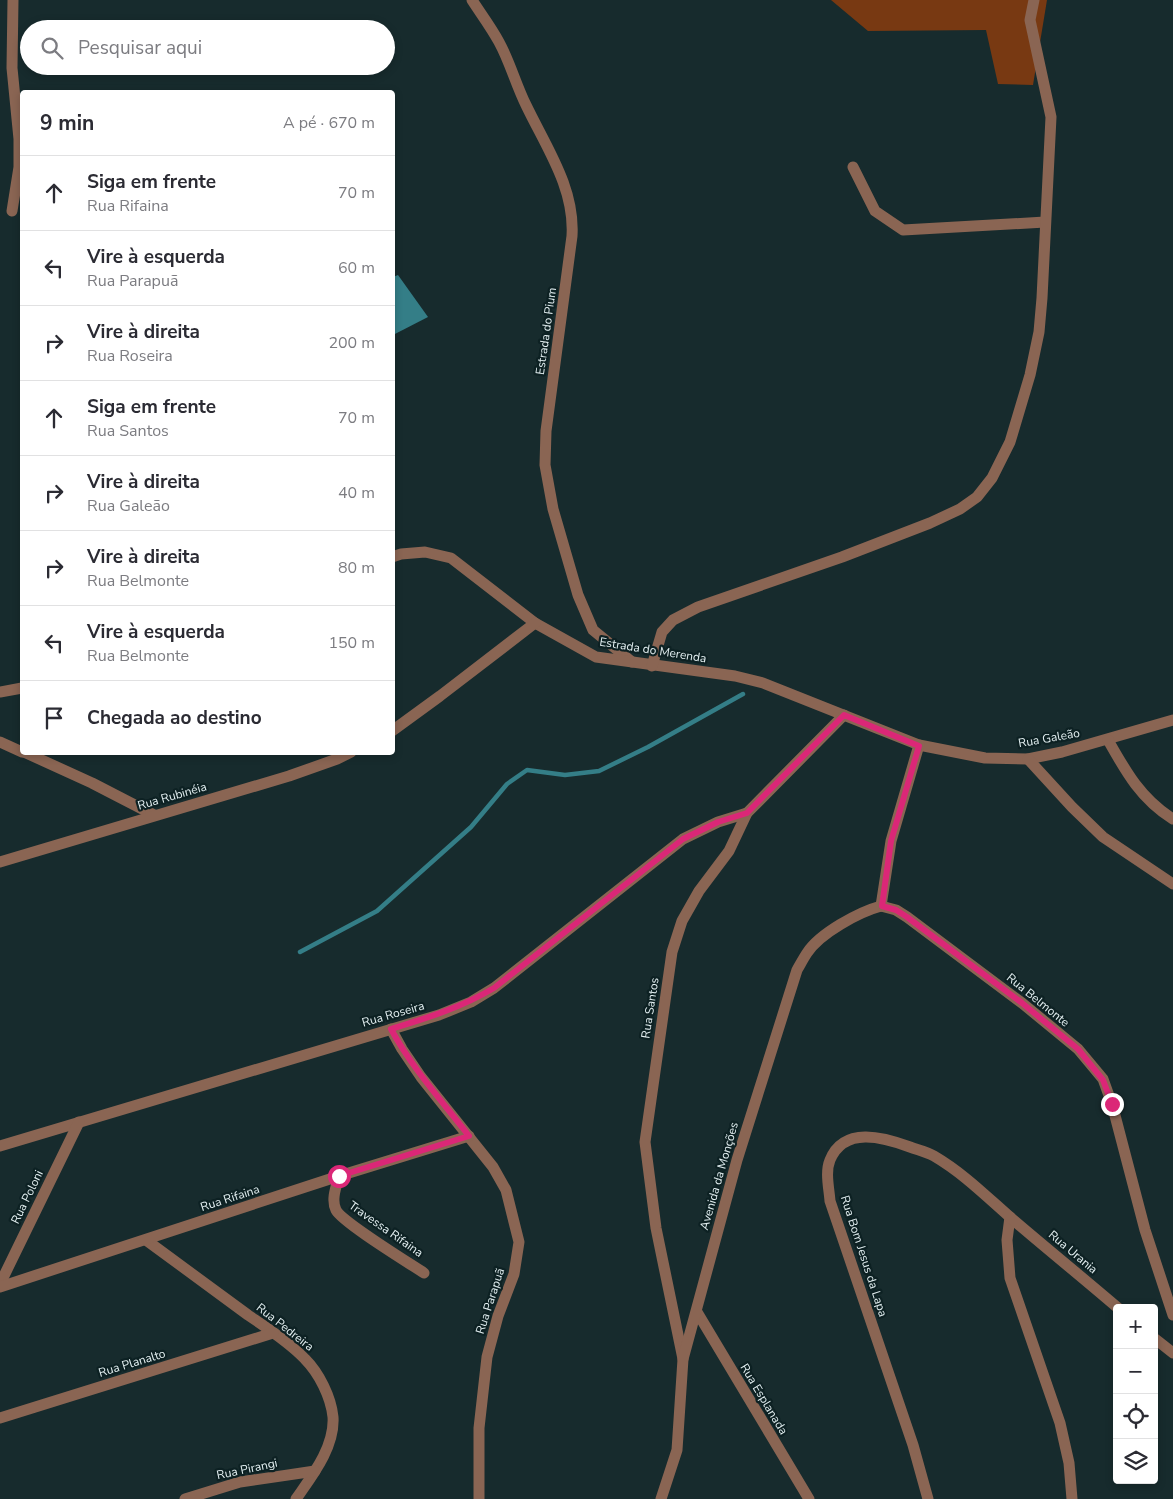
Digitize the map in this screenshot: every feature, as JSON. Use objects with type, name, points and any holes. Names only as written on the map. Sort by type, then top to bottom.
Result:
[{"type":"street","points":[[12,211],[19,167],[19,139],[12,68],[13,0]]},
{"type":"street","name":"Estrada do Pium","points":[[472,0],[499,43],[525,103],[562,177],[570,202],[573,222],[572,236],[546,431],[545,466],[553,509],[576,587],[592,630]]},
{"type":"street","points":[[652,666],[662,632],[673,620],[698,607],[913,530],[960,509],[977,497],[992,478],[1010,442],[1030,375],[1039,332],[1051,117],[1030,20],[1034,0]]},
{"type":"street","points":[[0,64],[12,68]]},
{"type":"street","points":[[853,167],[875,211],[903,230],[1045,222]]},
{"type":"street","name":"Estrada do Merenda","points":[[395,556],[425,552],[451,558],[535,622],[596,657],[735,676],[763,683],[844,715]]},
{"type":"street","points":[[395,729],[535,622]]},
{"type":"street","points":[[580,648],[588,641],[592,630],[633,663]]},
{"type":"street","points":[[0,692],[20,688]]},
{"type":"street","name":"Rua Galeão","points":[[844,715],[919,746],[985,758],[1028,759],[1108,740],[1173,720]]},
{"type":"street","name":"Rua Santos","points":[[683,1359],[656,1228],[644,1142],[672,952],[682,920],[699,891],[729,850],[747,813],[844,715]]},
{"type":"street","points":[[1108,740],[1129,777],[1144,796],[1173,819]]},
{"type":"street","points":[[0,742],[20,751]]},
{"type":"street","points":[[882,906],[891,841],[919,746]]},
{"type":"street","points":[[30,755],[92,783],[154,815]]},
{"type":"street","points":[[331,755],[337,759]]},
{"type":"street","name":"Rua Rubinéia","points":[[0,862],[289,776],[345,755]]},
{"type":"street","points":[[1028,759],[1072,807],[1103,837],[1173,884]]},
{"type":"street","name":"Rua Roseira","points":[[0,1146],[391,1029],[471,1002],[494,988],[683,839],[718,822],[747,813]]},
{"type":"street","name":"Avenida da Monções","points":[[661,1499],[677,1450],[683,1359],[737,1160],[797,970],[807,953],[818,941],[856,915],[882,906]]},
{"type":"street","name":"Rua Belmonte","points":[[882,906],[896,910],[907,917],[1022,1003],[1078,1049],[1103,1080],[1112,1104],[1145,1230],[1173,1315]]},
{"type":"street","name":"Rua Parapuã","points":[[391,1029],[421,1077],[493,1166],[506,1190],[519,1242],[514,1274],[498,1316],[487,1357],[479,1428],[479,1499]]},
{"type":"street","name":"Rua Poloni","points":[[0,1285],[79,1122]]},
{"type":"street","name":"Rua Rifaina","points":[[0,1285],[469,1136]]},
{"type":"street","name":"Rua Bom Jesus da Lapa","points":[[928,1499],[913,1445],[830,1201],[827,1172],[830,1160],[845,1141],[858,1137],[873,1136],[898,1142],[932,1155],[966,1178],[1010,1217]]},
{"type":"street","name":"Travessa Rifaina","points":[[339,1176],[334,1204],[337,1212],[424,1273]]},
{"type":"street","points":[[1010,1217],[1007,1240],[1010,1278],[1060,1423],[1069,1463],[1072,1499]]},
{"type":"street","name":"Rua Urania","points":[[1010,1217],[1113,1304]]},
{"type":"street","name":"Rua Pedreira","points":[[146,1240],[306,1359],[322,1382],[333,1417],[330,1441],[315,1471],[296,1499]]},
{"type":"street","name":"Rua Esplanada","points":[[697,1312],[808,1499]]},
{"type":"street","name":"Rua Planalto","points":[[0,1418],[273,1333]]},
{"type":"street","points":[[1158,1341],[1173,1353]]},
{"type":"street","name":"Rua Pirangi","points":[[185,1499],[240,1482],[315,1471]]},
{"type":"shaded area","points":[[831,0],[1047,0],[1033,85],[998,84],[986,30],[868,31]]},
{"type":"water","points":[[398,275],[428,317],[395,334],[395,276]]},
{"type":"waterway","points":[[300,952],[377,911],[471,827],[507,784],[527,770],[565,775],[599,771],[648,747],[743,694]]},
{"type":"route","points":[[339,1176],[469,1136],[421,1077],[391,1029],[471,1002],[494,988],[683,839],[718,822],[747,813],[844,715],[919,746],[891,841],[882,906],[896,910],[907,917],[1022,1003],[1078,1049],[1103,1080],[1112,1104]]}]
